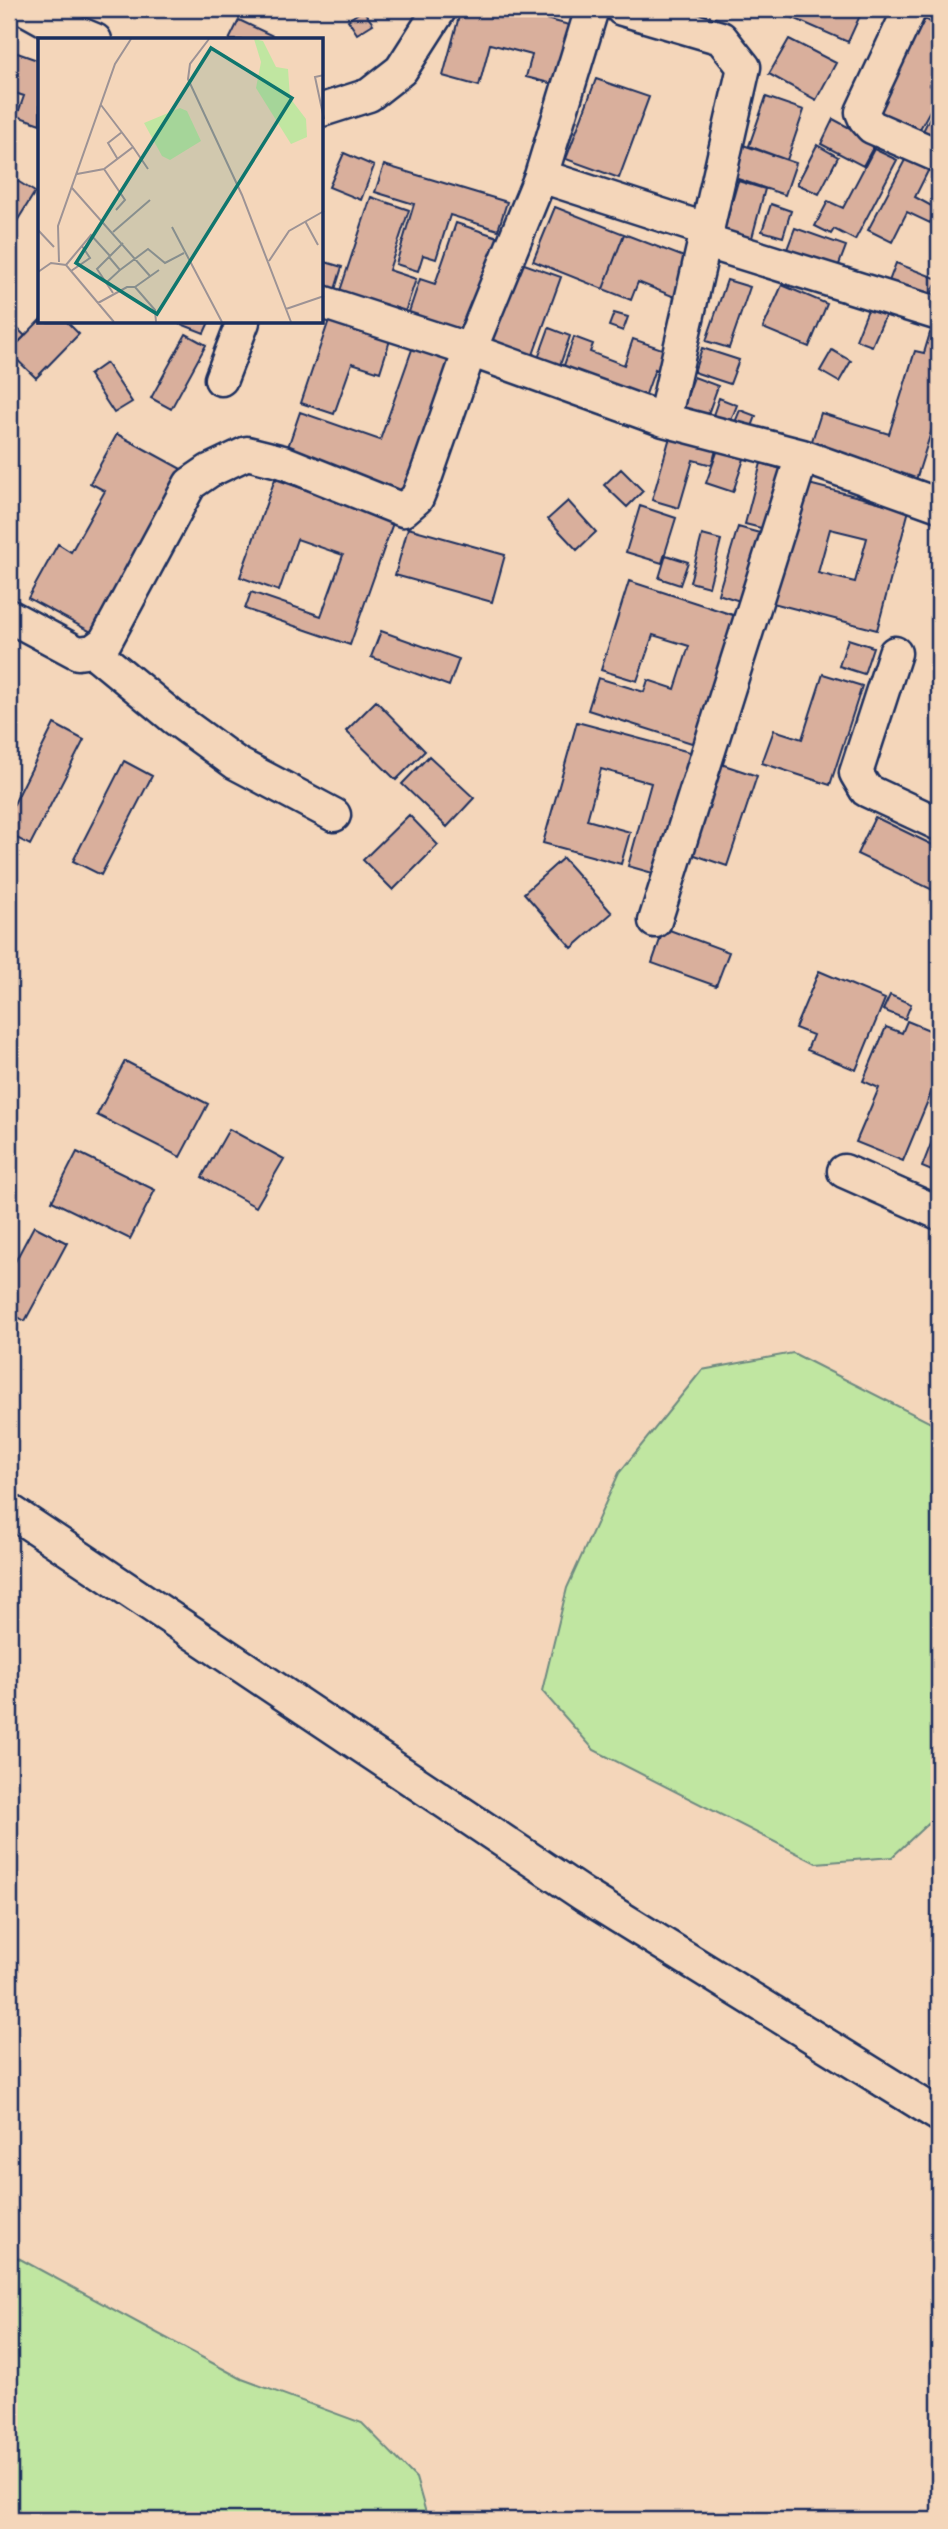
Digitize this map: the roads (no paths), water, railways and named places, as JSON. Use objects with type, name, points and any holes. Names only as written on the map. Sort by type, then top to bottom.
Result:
[{"type":"street","points":[[26,9],[90,38]]},
{"type":"street","points":[[324,112],[369,95],[401,70],[440,9]]},
{"type":"street","points":[[9,616],[78,653],[93,651],[105,642],[190,484],[209,471],[247,453],[283,462],[403,510],[417,498],[470,350],[541,176],[592,9]]},
{"type":"street","points":[[622,9],[721,38],[744,67],[664,420]]},
{"type":"street","points":[[910,9],[862,112],[864,119],[872,127],[939,156]]},
{"type":"street","points":[[541,176],[706,236],[939,314]]},
{"type":"street","points":[[324,303],[470,350],[664,420],[802,456],[939,505]]},
{"type":"street","points":[[221,379],[242,324]]},
{"type":"street","points":[[655,921],[802,456]]},
{"type":"street","points":[[93,651],[173,717],[236,763],[334,815]]},
{"type":"street","points":[[895,653],[856,773],[866,790],[939,824]]},
{"type":"street","points":[[844,1171],[939,1213]]},
{"type":"street","points":[[9,1510],[584,1895],[939,2116]]}]
